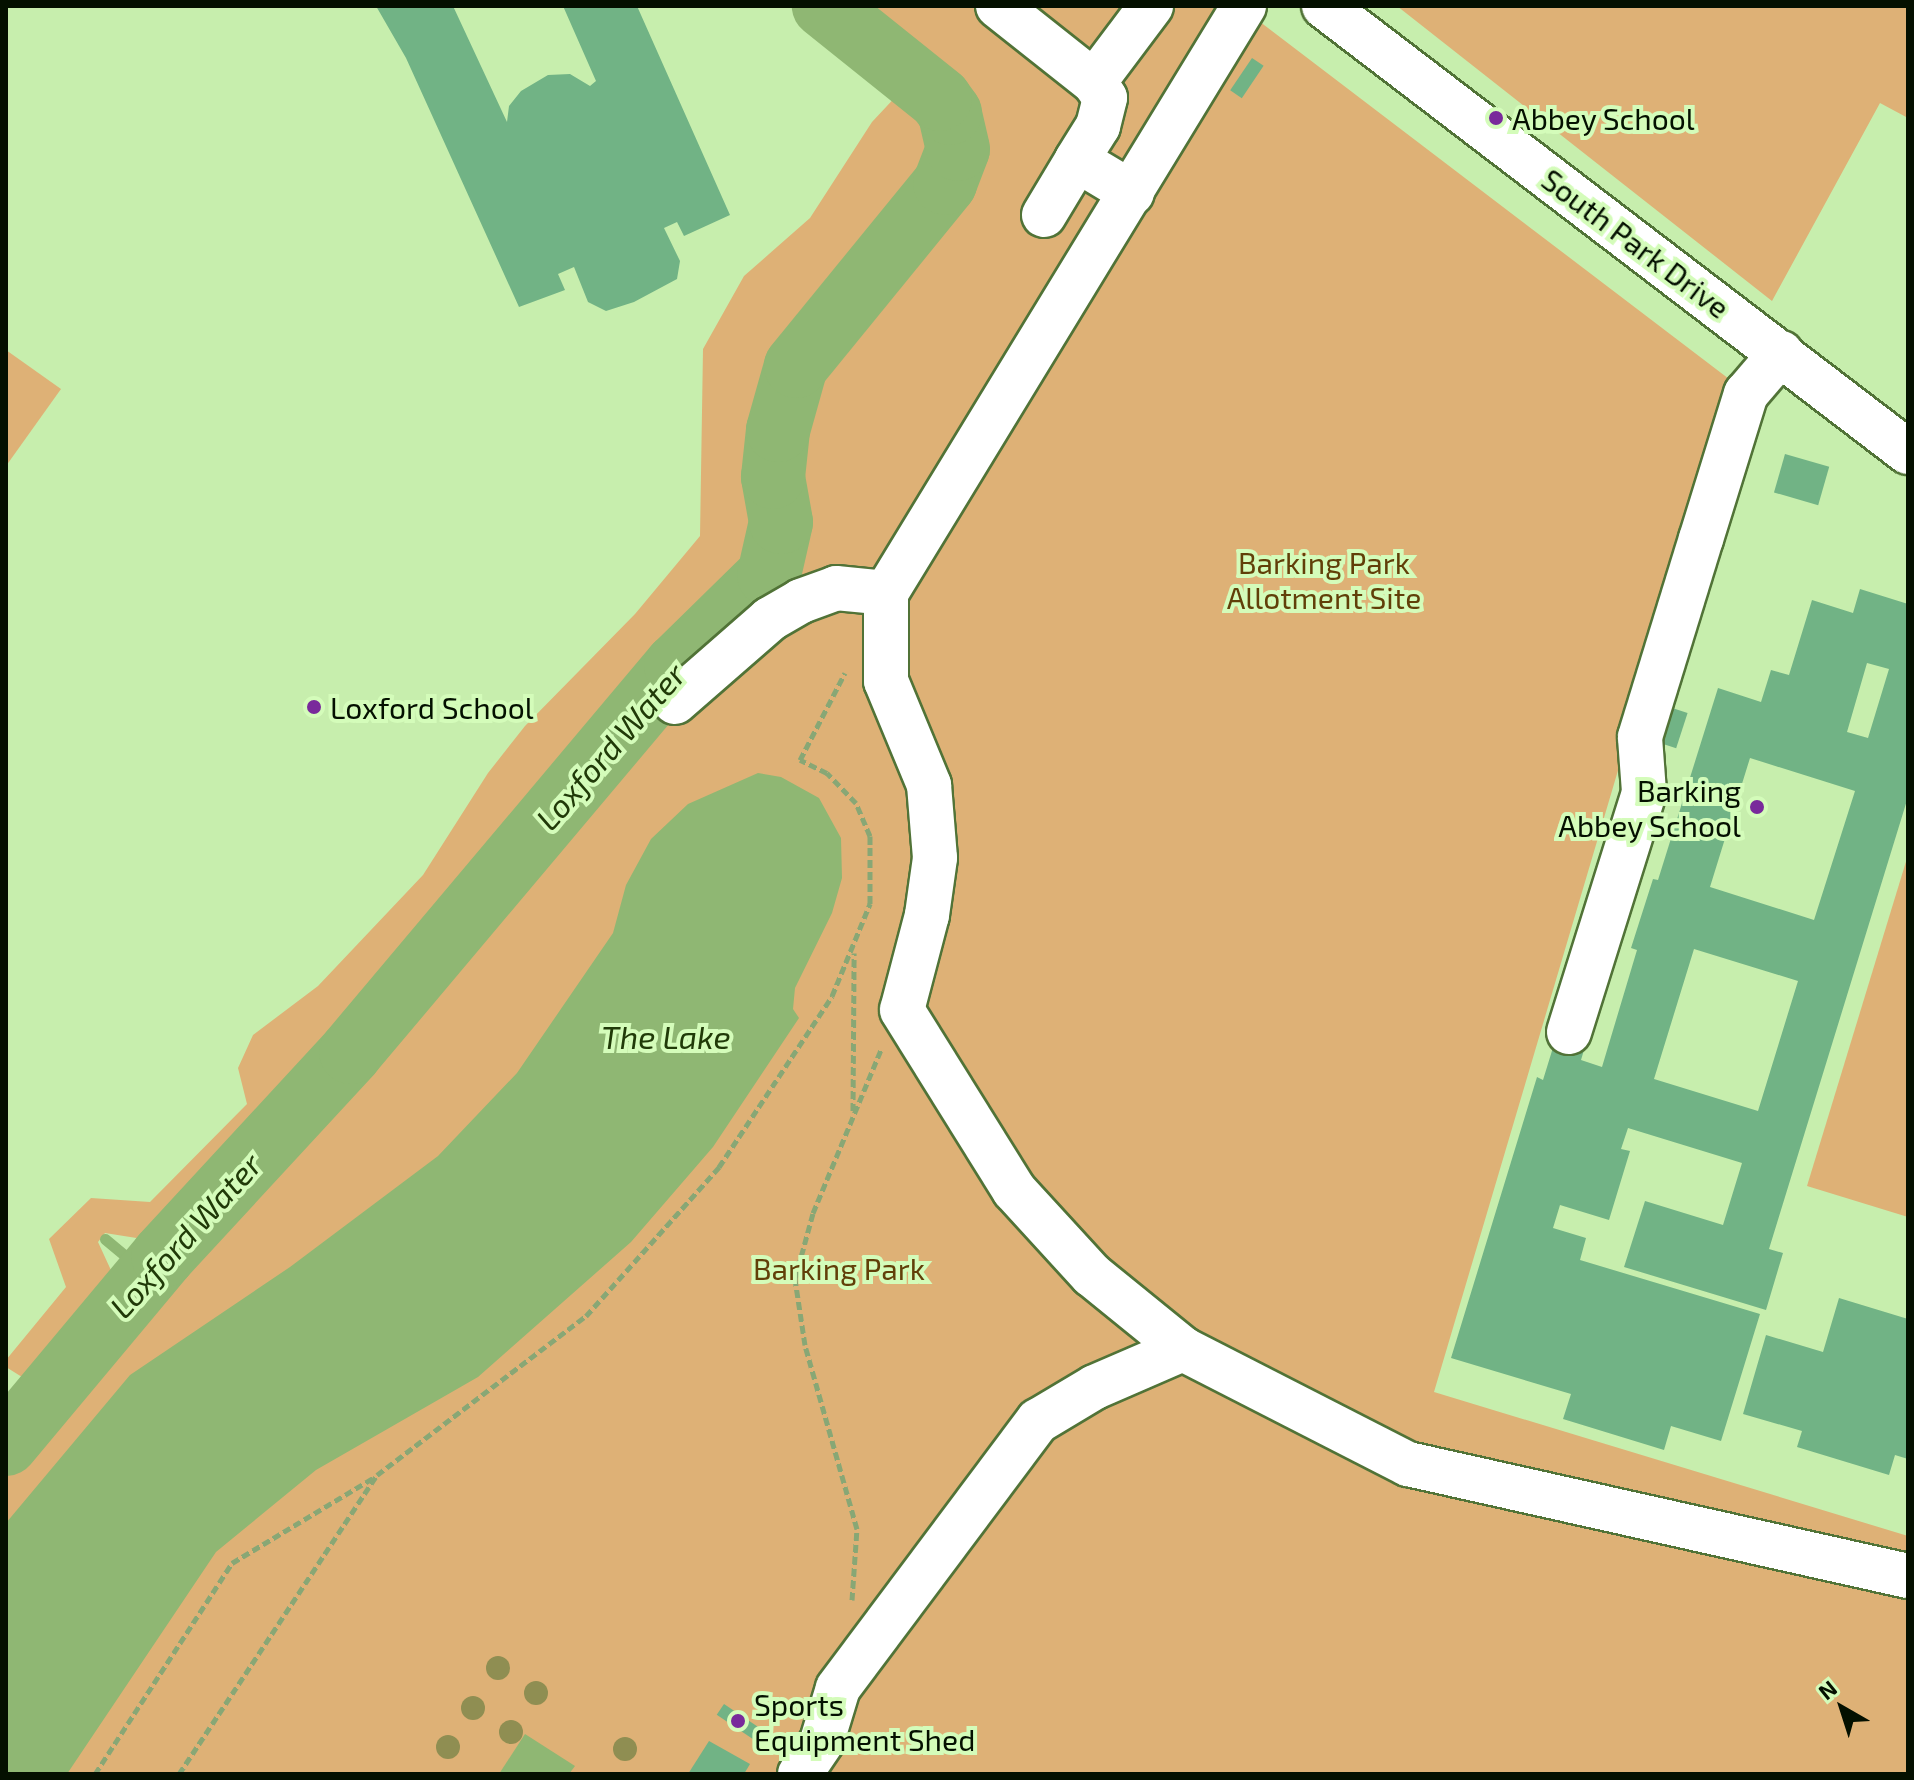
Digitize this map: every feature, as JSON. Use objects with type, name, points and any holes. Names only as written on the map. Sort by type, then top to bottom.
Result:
[{"type":"street","points":[[998,6],[1094,82],[1105,98],[1098,126],[1044,215]]},
{"type":"street","points":[[1094,82],[1151,6]]},
{"type":"street","points":[[1244,6],[886,593],[886,681],[929,785],[935,858],[927,915],[902,1010],[962,1114],[1014,1190],[1092,1275],[1183,1349],[1408,1464],[1908,1576]]},
{"type":"street","name":"South Park Drive","points":[[1324,6],[1907,447]]},
{"type":"street","points":[[1077,160],[1132,193]]},
{"type":"street","points":[[1569,1032],[1644,792],[1640,737],[1696,554],[1746,394],[1781,353]]},
{"type":"street","points":[[675,702],[770,619],[801,601],[836,588],[886,593]]},
{"type":"street","points":[[800,1774],[822,1741],[838,1688],[1038,1421],[1095,1387],[1183,1349]]},
{"type":"path","points":[[95,1774],[232,1563],[377,1475],[586,1316],[719,1167],[832,996],[854,950],[870,904],[870,836],[856,803],[827,773],[800,760],[851,663]]},
{"type":"path","points":[[853,1116],[854,950]]},
{"type":"path","points":[[851,1610],[857,1529],[805,1345],[795,1279],[813,1213],[902,1010]]},
{"type":"path","points":[[179,1774],[377,1475]]},
{"type":"green space","name":"Barking Park","points":[[839,6],[1239,6],[1733,382],[1434,1392],[1908,1536],[1908,1774],[6,1774],[6,1468],[208,1219],[307,1113],[491,896],[587,794],[669,692],[756,606],[787,559],[793,524],[782,471],[802,375],[950,193],[964,146],[956,107],[937,83]]},
{"type":"green space","points":[[1397,6],[1908,6],[1908,118],[1880,103],[1772,301]]},
{"type":"green space","points":[[901,91],[934,123],[935,157],[909,200],[784,352],[771,375],[757,439],[755,476],[763,533],[747,573],[686,630],[312,1068],[149,1240],[105,1233],[98,1242],[115,1279],[30,1382],[6,1367],[6,1360],[66,1287],[49,1239],[91,1198],[150,1202],[247,1104],[238,1068],[253,1035],[318,986],[423,875],[488,773],[525,726],[635,614],[700,536],[703,349],[744,276],[810,218],[872,122]]},
{"type":"green space","points":[[6,350],[61,389],[6,466]]},
{"type":"green space","points":[[1908,855],[1908,1217],[1807,1186]]},
{"type":"water","name":"The Lake","points":[[758,773],[781,777],[819,798],[841,838],[842,878],[832,913],[795,988],[793,1009],[799,1018],[713,1147],[631,1242],[478,1377],[316,1470],[216,1552],[67,1774],[6,1774],[6,1523],[130,1375],[290,1267],[438,1156],[517,1073],[613,933],[626,885],[651,839],[688,804]]},
{"type":"water","points":[[525,1734],[575,1766],[569,1774],[499,1774]]},
{"type":"building","points":[[376,6],[453,6],[507,122],[509,106],[521,91],[548,75],[570,74],[590,86],[596,81],[563,6],[637,6],[730,215],[684,236],[677,222],[664,228],[680,261],[677,279],[634,302],[606,311],[588,302],[574,267],[558,274],[565,290],[519,307],[406,58]]},
{"type":"building","points":[[1252,58],[1264,66],[1242,98],[1230,90]]},
{"type":"building","points":[[1785,454],[1829,467],[1818,505],[1774,492]]},
{"type":"building","points":[[1860,589],[1908,604],[1908,797],[1769,1249],[1783,1253],[1766,1310],[1624,1267],[1645,1201],[1723,1225],[1742,1163],[1628,1128],[1621,1149],[1630,1151],[1609,1220],[1560,1205],[1553,1228],[1586,1238],[1580,1260],[1760,1314],[1721,1441],[1671,1426],[1664,1450],[1563,1419],[1571,1394],[1451,1358],[1537,1077],[1543,1080],[1555,1041],[1584,1050],[1581,1060],[1602,1067],[1637,950],[1631,948],[1653,879],[1658,880],[1718,688],[1761,702],[1771,670],[1789,675],[1812,600],[1853,613]],"holes":[[[1867,663],[1889,669],[1868,738],[1847,732]],[[1750,758],[1855,791],[1814,920],[1710,887]],[[1694,949],[1798,981],[1758,1111],[1654,1079]]]},
{"type":"building","points":[[1660,704],[1688,713],[1676,748],[1649,739]]},
{"type":"building","points":[[1839,1298],[1908,1319],[1908,1459],[1895,1455],[1889,1475],[1797,1447],[1802,1431],[1743,1414],[1766,1335],[1823,1352]]},
{"type":"building","name":"Sports Equipment Shed","points":[[724,1704],[764,1731],[757,1742],[717,1715]]},
{"type":"building","points":[[709,1741],[750,1764],[744,1774],[688,1774]]},
{"type":"waterway","name":"Loxford Water","points":[[6,1444],[163,1256],[351,1052],[676,666],[769,575],[781,522],[773,477],[778,430],[796,366],[945,183],[958,149],[950,113],[940,99],[824,6]]},
{"type":"waterway","points":[[105,1239],[147,1274]]},
{"type":"place","name":"Abbey School","points":[[1496,118]]},
{"type":"place","name":"Loxford School","points":[[314,707]]},
{"type":"place","name":"Barking Abbey School","points":[[1757,807]]},
{"type":"place","name":"Sports Equipment Shed","points":[[738,1721]]},
{"type":"park label","name":"Barking Park Allotment Site","points":[[1324,579]]}]
